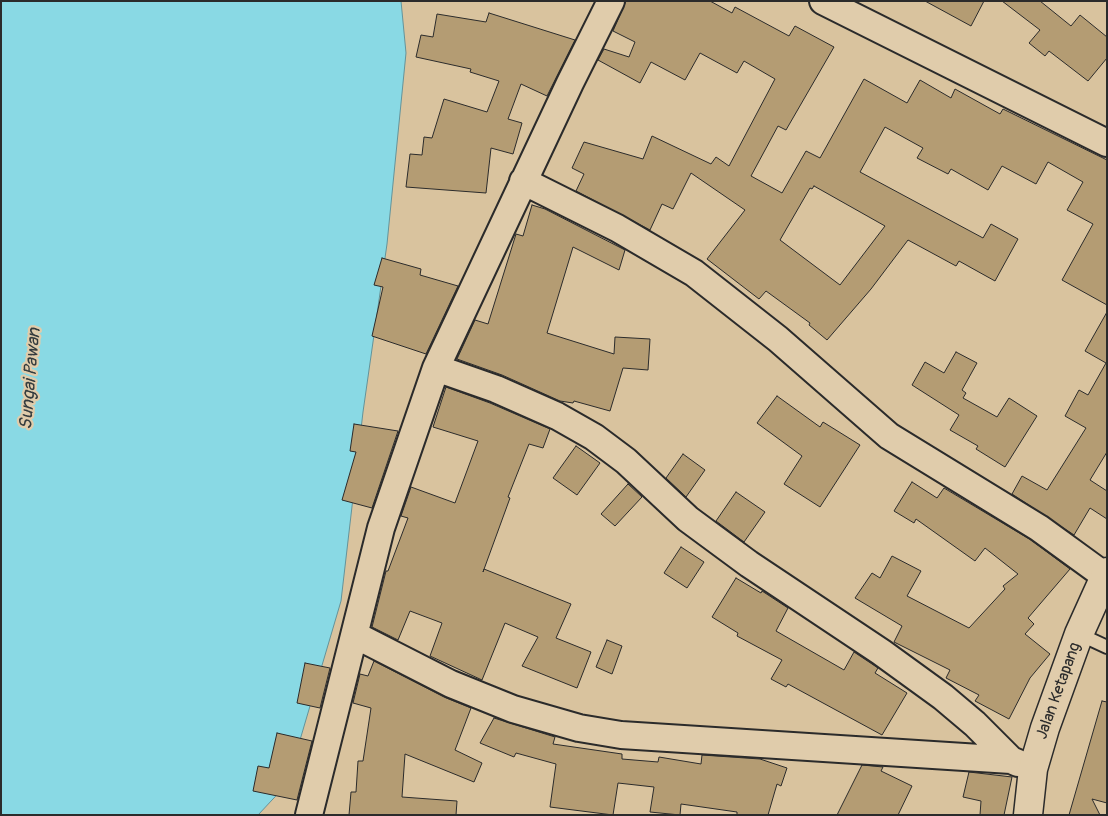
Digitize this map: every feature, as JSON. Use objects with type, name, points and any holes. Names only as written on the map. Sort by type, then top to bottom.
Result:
[{"type":"main road","name":"Jalan Ketapang","points":[[1028,815],[1022,765],[1044,728],[1079,634],[1106,574]]},
{"type":"street","points":[[309,815],[381,528],[436,368],[522,181],[612,1]]},
{"type":"street","points":[[823,1],[1107,143]]},
{"type":"street","points":[[522,181],[617,228],[694,273],[778,339],[889,436],[1039,528],[1106,574]]},
{"type":"street","points":[[436,368],[505,393],[557,416],[594,437],[626,461],[688,519],[749,564],[881,652],[942,697],[1022,765]]},
{"type":"street","points":[[355,635],[451,684],[513,708],[579,728],[621,736],[1022,765]]},
{"type":"lane","points":[[1079,634],[1107,647]]},
{"type":"water","name":"Sungai Pawan","points":[[1,1],[401,1],[406,53],[387,244],[363,412],[341,601],[287,784],[258,815],[1,815]]},
{"type":"building","points":[[626,1],[710,1],[732,13],[735,7],[789,36],[795,26],[834,47],[786,130],[778,126],[751,176],[782,193],[806,151],[820,158],[864,79],[907,103],[920,80],[951,98],[955,89],[1000,114],[1003,109],[1107,160],[1107,305],[1062,280],[1093,224],[1067,210],[1083,182],[1048,162],[1036,184],[1002,166],[988,190],[951,169],[948,174],[917,158],[923,148],[885,127],[860,172],[983,238],[991,224],[1018,239],[995,281],[959,261],[956,266],[908,240],[871,289],[827,340],[809,325],[810,323],[766,291],[759,299],[707,259],[745,210],[691,173],[673,209],[662,204],[650,230],[576,191],[584,174],[572,168],[584,142],[643,159],[652,136],[711,164],[716,157],[729,166],[775,79],[744,61],[737,73],[700,53],[685,80],[651,62],[640,83],[598,60],[604,49],[629,57],[635,42],[613,31]],"holes":[[[814,186],[885,226],[840,285],[780,240],[810,188],[812,189]]]},
{"type":"building","points":[[925,1],[984,1],[971,26]]},
{"type":"building","points":[[1002,1],[1040,1],[1071,26],[1080,15],[1107,37],[1107,58],[1088,81],[1049,51],[1045,56],[1029,43],[1040,30]]},
{"type":"building","points":[[489,13],[575,40],[547,96],[521,84],[508,119],[522,123],[513,154],[491,148],[486,193],[406,187],[410,154],[422,155],[424,137],[432,138],[444,99],[487,112],[499,81],[470,72],[471,69],[416,57],[421,35],[433,37],[437,14],[486,22]]},
{"type":"building","points":[[532,205],[545,209],[625,250],[619,270],[573,247],[547,333],[614,354],[615,337],[650,339],[648,370],[623,368],[610,411],[574,401],[573,403],[560,401],[502,375],[457,359],[475,320],[488,324],[516,234],[523,236]]},
{"type":"building","points":[[382,258],[421,269],[420,275],[458,286],[426,354],[372,336],[383,287],[374,285]]},
{"type":"building","points":[[1107,312],[1107,452],[1090,480],[1107,491],[1107,519],[1090,508],[1074,535],[1012,494],[1022,476],[1047,490],[1086,428],[1065,416],[1079,390],[1088,395],[1106,363],[1085,351]]},
{"type":"building","points":[[956,352],[977,363],[962,390],[966,393],[963,398],[997,417],[1009,398],[1037,416],[1005,467],[976,449],[978,446],[950,430],[959,415],[912,385],[925,362],[944,373]]},
{"type":"building","points":[[446,387],[490,403],[550,429],[543,448],[529,444],[508,497],[510,498],[484,569],[571,604],[556,638],[591,652],[577,688],[522,666],[538,637],[505,623],[482,680],[430,656],[442,623],[410,611],[398,640],[372,627],[386,571],[388,571],[408,518],[401,516],[411,487],[455,503],[478,441],[433,427]]},
{"type":"building","points":[[777,396],[820,427],[823,422],[860,445],[820,507],[784,484],[802,456],[757,423]]},
{"type":"building","points":[[354,424],[398,431],[372,508],[342,500],[356,452],[350,451]]},
{"type":"building","points":[[576,446],[600,463],[577,495],[553,478]]},
{"type":"building","points":[[683,454],[705,470],[686,497],[666,478]]},
{"type":"building","points":[[912,482],[937,498],[944,488],[1031,540],[1070,569],[1028,618],[1034,624],[1025,634],[1050,654],[1030,678],[1009,719],[975,701],[979,695],[946,678],[950,670],[894,642],[902,626],[855,598],[872,573],[880,578],[892,556],[921,571],[907,596],[969,628],[1005,589],[1003,586],[1018,574],[985,548],[975,561],[916,519],[914,523],[894,511]]},
{"type":"building","points":[[628,484],[642,497],[615,526],[601,514]]},
{"type":"building","points":[[736,492],[765,512],[744,542],[716,521]]},
{"type":"building","points":[[681,547],[704,562],[687,588],[664,573]]},
{"type":"building","points":[[736,578],[761,593],[762,591],[788,608],[776,631],[844,670],[854,652],[878,668],[875,673],[907,693],[882,735],[788,684],[786,687],[771,679],[782,660],[737,636],[738,633],[712,617]]},
{"type":"building","points":[[607,640],[622,646],[612,674],[596,667]]},
{"type":"building","points":[[374,661],[444,697],[471,708],[455,750],[482,763],[474,782],[405,754],[402,797],[457,801],[456,815],[349,815],[351,792],[356,792],[358,761],[363,761],[371,708],[353,703],[360,674],[368,676]]},
{"type":"building","points":[[305,663],[330,668],[320,708],[297,703]]},
{"type":"building","points":[[1102,701],[1107,702],[1107,803],[1092,799],[1100,815],[1069,815]]},
{"type":"building","points":[[494,718],[555,737],[553,744],[622,754],[622,759],[658,762],[659,757],[701,764],[702,755],[760,759],[787,768],[781,786],[777,784],[768,815],[737,815],[737,812],[681,804],[680,815],[650,812],[654,787],[618,783],[613,815],[550,807],[556,764],[516,753],[514,757],[480,743]]},
{"type":"building","points":[[277,733],[312,741],[297,800],[253,791],[258,766],[269,768]]},
{"type":"building","points":[[862,765],[883,767],[881,771],[912,786],[898,815],[837,815]]},
{"type":"building","points":[[969,772],[1012,777],[1004,815],[980,815],[981,801],[963,797]]}]
